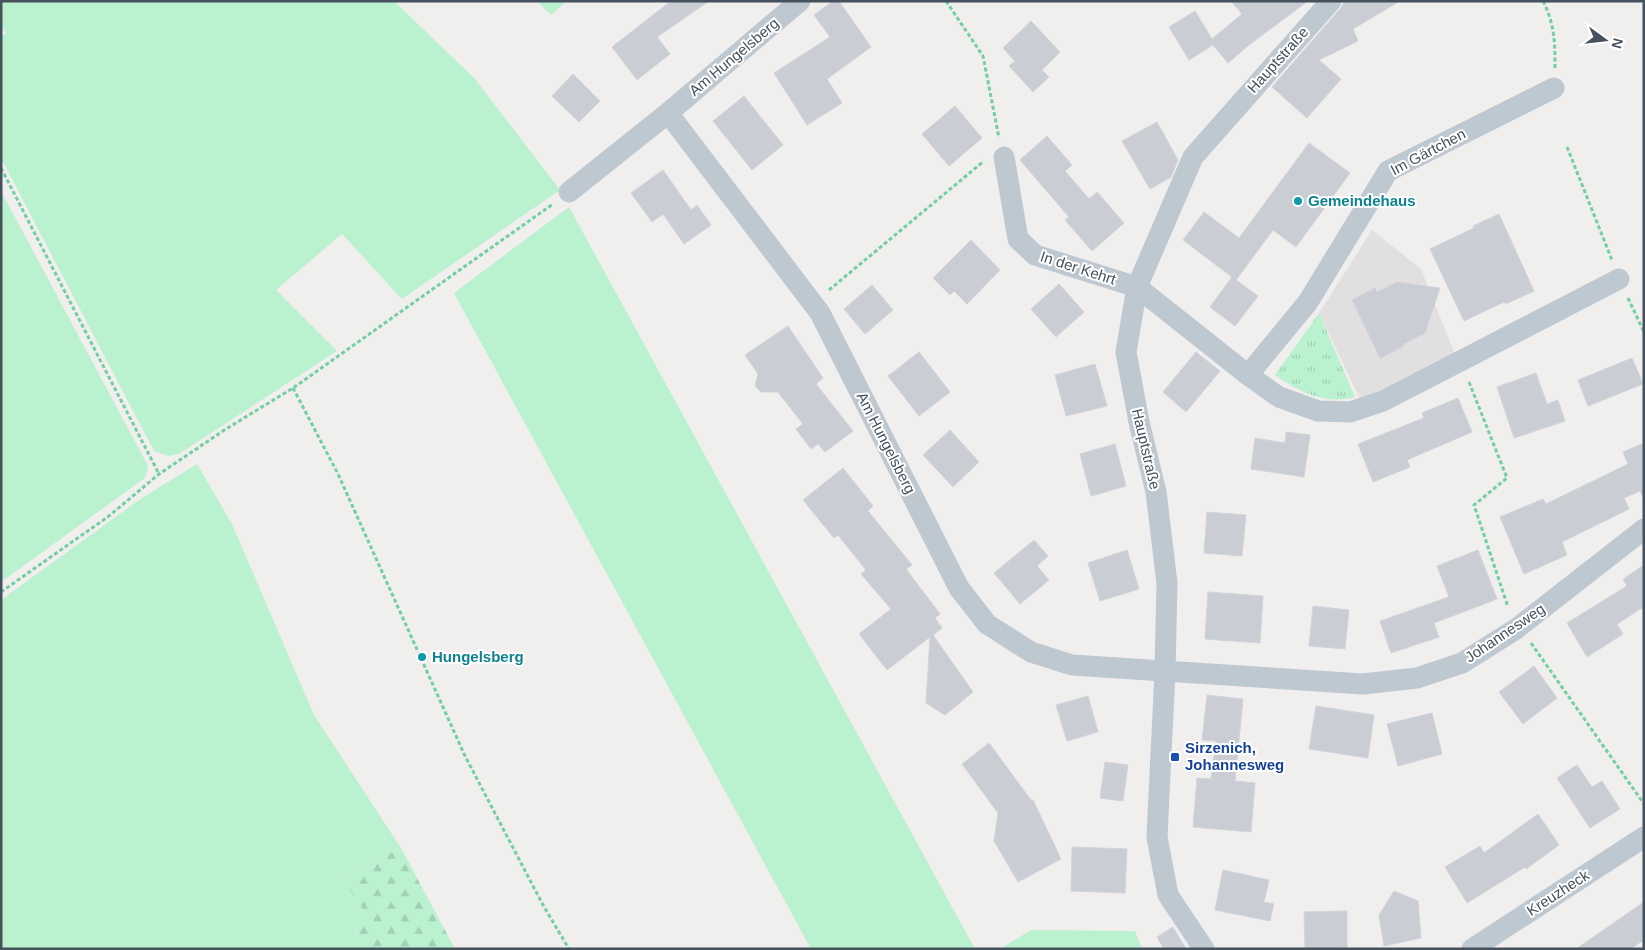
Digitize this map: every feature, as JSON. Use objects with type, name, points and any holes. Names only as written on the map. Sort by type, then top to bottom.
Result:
[{"type":"street","name":"Am Hungelsberg","points":[[569,192],[668,113],[800,1]]},
{"type":"street","name":"Hauptstraße","points":[[1204,949],[1168,895],[1157,837],[1166,671],[1167,583],[1158,502],[1139,422],[1126,352],[1137,287],[1193,157],[1331,1]]},
{"type":"street","name":"Im Gärtchen","points":[[1248,375],[1308,302],[1388,171],[1554,88]]},
{"type":"street","name":"Am Hungelsberg","points":[[668,113],[820,313],[959,588],[987,624],[1031,652],[1072,665],[1166,671]]},
{"type":"street","name":"In der Kehrt","points":[[997,154],[1018,239],[1035,255],[1137,287]]},
{"type":"street","points":[[1137,287],[1248,375],[1279,397],[1318,411],[1350,412],[1383,401],[1619,279]]},
{"type":"street","name":"Johannesweg","points":[[1166,671],[1363,684],[1417,678],[1462,663],[1517,628],[1644,529]]},
{"type":"street","name":"Kreuzheck","points":[[1472,949],[1644,837]]},
{"type":"path","points":[[813,304],[997,154],[983,56],[946,1]]},
{"type":"path","points":[[1543,1],[1551,18],[1555,43],[1554,88]]},
{"type":"path","points":[[1567,147],[1619,279],[1644,332]]},
{"type":"path","points":[[1,168],[159,474]]},
{"type":"path","points":[[1,592],[109,516],[159,474],[226,429],[293,388],[569,192]]},
{"type":"path","points":[[1461,360],[1507,478],[1474,506],[1517,628],[1644,804]]},
{"type":"path","points":[[293,388],[338,474],[465,756],[543,904],[569,949]]},
{"type":"shaded area","points":[[1372,230],[1421,269],[1456,357],[1360,399],[1319,313]]},
{"type":"green space","points":[[1,1],[394,1],[475,79],[560,190],[402,299],[342,234],[276,290],[337,351],[179,454],[168,456],[154,451],[1,158],[1,36],[6,34],[1,24]]},
{"type":"green space","points":[[537,1],[567,1],[551,15]]},
{"type":"green space","points":[[1,191],[148,466],[145,478],[1,582]]},
{"type":"green space","points":[[569,207],[975,949],[811,949],[454,293]]},
{"type":"green space","points":[[1319,313],[1355,397],[1344,399],[1323,398],[1303,392],[1275,375]]},
{"type":"green space","points":[[197,464],[232,524],[314,715],[401,848],[341,877],[362,908],[354,931],[365,949],[1,949],[1,600],[139,500]]},
{"type":"green space","points":[[401,848],[455,949],[365,949],[354,931],[362,908],[341,877]]},
{"type":"green space","points":[[1031,930],[1135,931],[1142,949],[1000,949]]},
{"type":"building","points":[[671,1],[709,1],[657,37],[670,54],[637,80],[612,47]]},
{"type":"building","points":[[833,1],[839,1],[871,47],[827,79],[842,103],[807,125],[774,73],[830,37],[814,15]]},
{"type":"building","points":[[1231,1],[1308,1],[1228,63],[1213,45],[1189,60],[1169,27],[1195,11],[1212,39],[1242,14]]},
{"type":"building","points":[[1345,1],[1400,1],[1353,29],[1358,41],[1319,60],[1341,79],[1307,118],[1272,87]]},
{"type":"building","points":[[1031,21],[1060,52],[1042,70],[1049,77],[1033,92],[1009,66],[1015,61],[1003,48]]},
{"type":"building","points":[[573,74],[600,101],[579,122],[552,96]]},
{"type":"building","points":[[744,96],[783,145],[752,170],[713,121]]},
{"type":"building","points":[[955,106],[982,138],[949,166],[922,134]]},
{"type":"building","points":[[1157,122],[1178,160],[1171,177],[1150,189],[1122,141]]},
{"type":"building","points":[[1047,136],[1072,165],[1065,171],[1089,199],[1097,192],[1124,223],[1092,251],[1065,220],[1069,217],[1020,160]]},
{"type":"building","points":[[1309,143],[1350,173],[1296,247],[1273,230],[1236,280],[1258,296],[1235,326],[1210,307],[1232,277],[1183,240],[1204,212],[1239,238]]},
{"type":"building","points":[[663,170],[691,210],[697,205],[711,225],[684,244],[663,214],[652,222],[631,193]]},
{"type":"building","points":[[1499,214],[1534,291],[1506,304],[1504,302],[1464,321],[1430,249]]},
{"type":"building","points":[[971,240],[1000,270],[967,304],[954,291],[950,295],[933,278]]},
{"type":"building","points":[[1397,282],[1440,288],[1425,333],[1380,358],[1352,300],[1375,288],[1377,292]]},
{"type":"building","points":[[1059,284],[1084,312],[1056,337],[1031,309]]},
{"type":"building","points":[[872,285],[893,310],[865,334],[844,309]]},
{"type":"building","points":[[788,326],[823,378],[816,384],[853,431],[825,452],[818,444],[811,449],[796,429],[803,424],[778,392],[761,392],[755,386],[758,374],[745,355]]},
{"type":"building","points":[[919,352],[950,392],[919,416],[888,376]]},
{"type":"building","points":[[1196,352],[1220,371],[1186,412],[1163,392]]},
{"type":"building","points":[[1632,358],[1643,384],[1588,406],[1578,380]]},
{"type":"building","points":[[1095,364],[1107,406],[1066,416],[1055,375]]},
{"type":"building","points":[[1536,373],[1547,404],[1558,400],[1565,421],[1514,438],[1497,387]]},
{"type":"building","points":[[1458,398],[1472,432],[1407,460],[1410,467],[1373,482],[1358,444],[1424,418],[1422,413]]},
{"type":"building","points":[[950,430],[979,462],[953,487],[923,455]]},
{"type":"building","points":[[1286,432],[1310,435],[1304,477],[1251,469],[1255,438],[1285,443]]},
{"type":"building","points":[[1644,443],[1644,500],[1640,491],[1624,498],[1629,509],[1562,542],[1567,555],[1524,574],[1500,517],[1543,499],[1546,504],[1628,464],[1623,452]]},
{"type":"building","points":[[1115,444],[1126,486],[1091,496],[1080,454]]},
{"type":"building","points":[[843,468],[873,506],[868,511],[912,565],[906,569],[940,614],[935,618],[942,628],[933,635],[973,692],[945,715],[926,703],[930,637],[887,670],[859,634],[891,609],[861,574],[866,570],[838,535],[834,538],[803,500]]},
{"type":"building","points":[[1207,512],[1246,515],[1242,556],[1204,553]]},
{"type":"building","points":[[1034,540],[1048,556],[1037,566],[1049,580],[1020,604],[994,573]]},
{"type":"building","points":[[1127,550],[1139,589],[1100,601],[1088,563]]},
{"type":"building","points":[[1478,550],[1497,599],[1434,623],[1439,637],[1391,653],[1380,621],[1449,597],[1437,566]]},
{"type":"building","points":[[1644,565],[1644,611],[1642,608],[1617,624],[1623,634],[1587,657],[1567,623],[1627,586],[1623,579]]},
{"type":"building","points":[[1208,592],[1263,596],[1260,643],[1205,639]]},
{"type":"building","points":[[1313,606],[1349,610],[1345,649],[1309,646]]},
{"type":"building","points":[[1534,666],[1557,698],[1523,724],[1499,692]]},
{"type":"building","points":[[1207,695],[1243,699],[1235,781],[1255,783],[1251,832],[1193,827],[1197,778],[1211,779],[1216,741],[1202,740]]},
{"type":"building","points":[[1088,696],[1098,732],[1067,741],[1056,705]]},
{"type":"building","points":[[1316,706],[1374,715],[1368,758],[1309,749]]},
{"type":"building","points":[[1432,713],[1442,754],[1398,766],[1387,724]]},
{"type":"building","points":[[989,743],[1031,800],[1033,800],[1061,859],[1018,882],[994,841],[998,813],[962,764]]},
{"type":"building","points":[[1105,762],[1128,765],[1123,801],[1100,798]]},
{"type":"building","points":[[1577,765],[1592,787],[1602,781],[1620,809],[1590,828],[1557,778]]},
{"type":"building","points":[[1538,814],[1559,845],[1526,869],[1525,867],[1467,903],[1445,867],[1480,846],[1484,853]]},
{"type":"building","points":[[1072,847],[1127,849],[1125,893],[1071,891]]},
{"type":"building","points":[[1223,870],[1269,880],[1264,902],[1274,904],[1270,921],[1215,910]]},
{"type":"building","points":[[1394,891],[1418,901],[1421,938],[1384,946],[1379,915]]},
{"type":"building","points":[[1644,902],[1644,940],[1630,949],[1576,949]]},
{"type":"building","points":[[1347,911],[1347,948],[1305,949],[1304,912]]},
{"type":"building","points":[[1173,927],[1186,949],[1164,949],[1157,937]]},
{"type":"place","name":"Gemeindehaus","points":[[1298,201]]},
{"type":"place","name":"Hungelsberg","points":[[422,657]]},
{"type":"place","name":"Sirzenich, Johannesweg","points":[[1175,757]]}]
